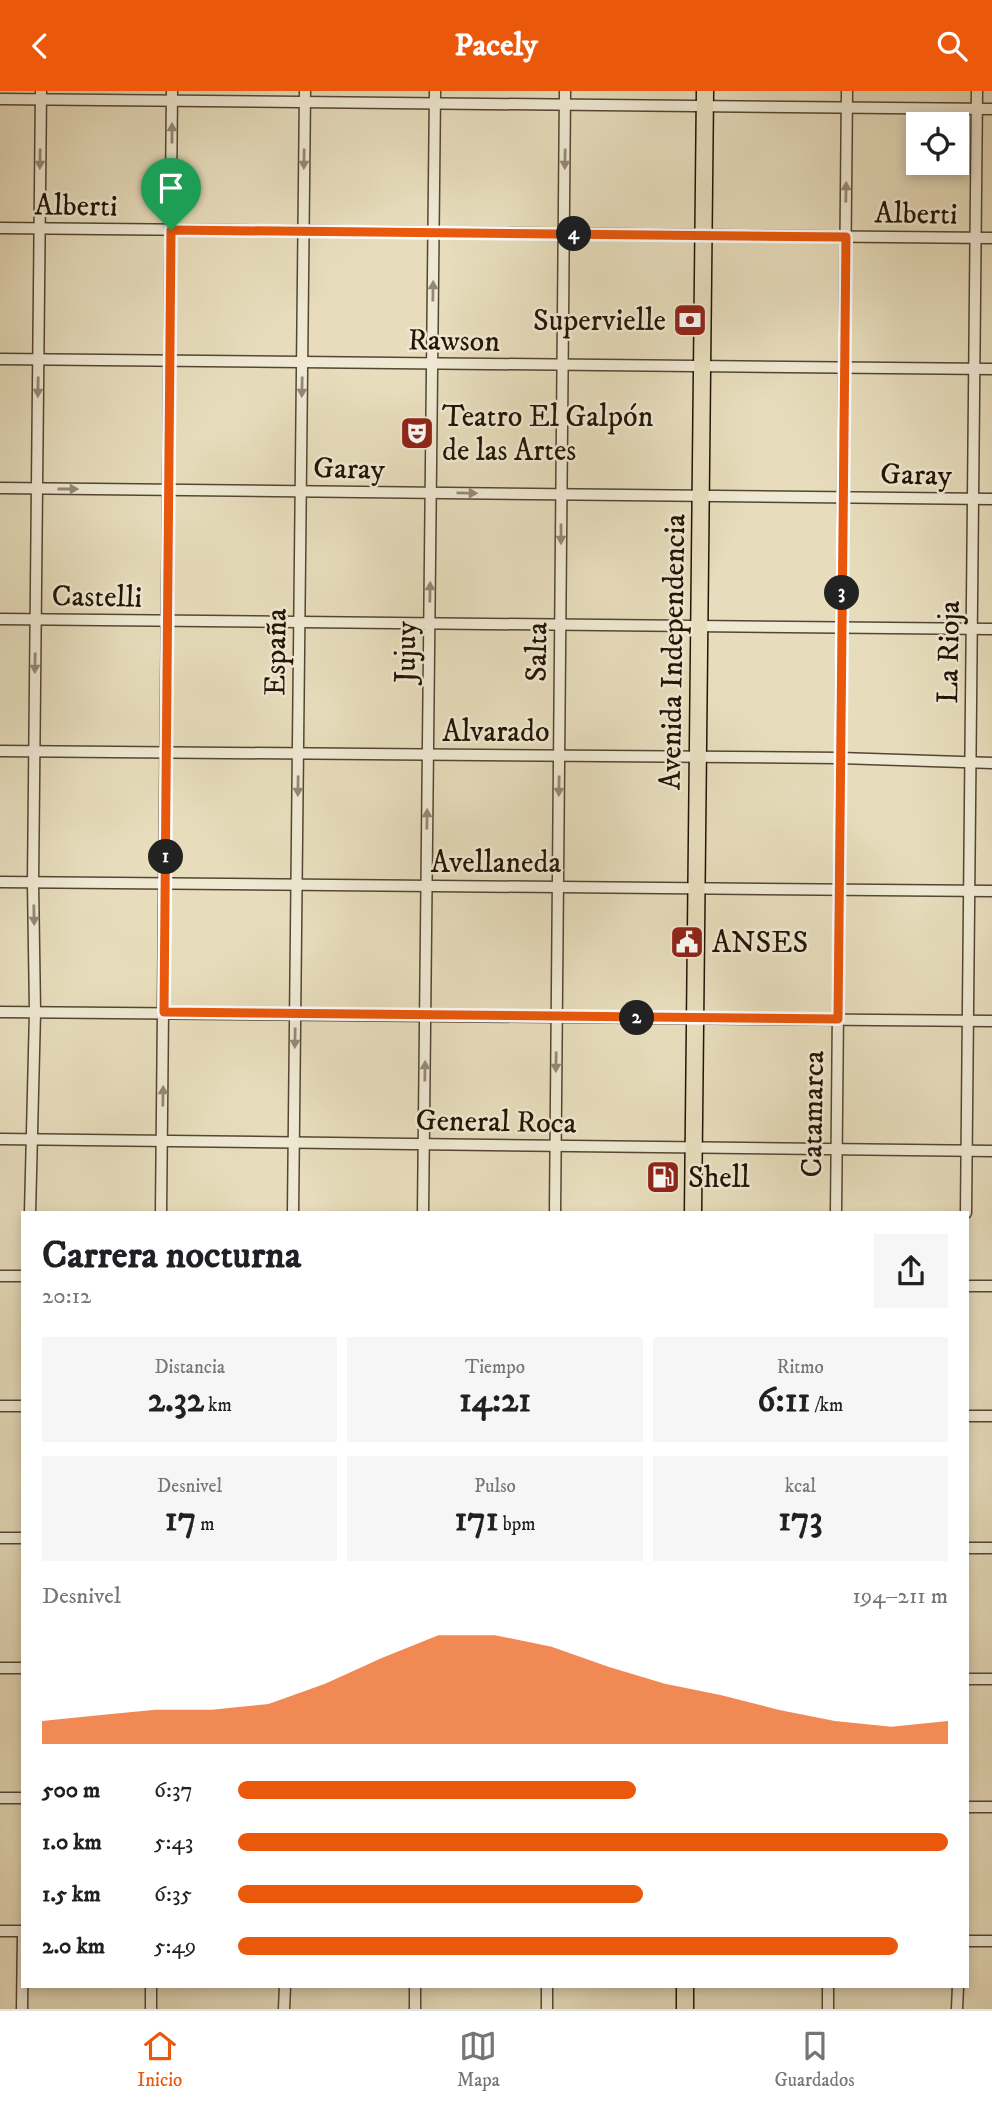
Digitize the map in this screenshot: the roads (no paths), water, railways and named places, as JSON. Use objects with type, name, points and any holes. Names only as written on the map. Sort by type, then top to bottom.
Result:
[{"type":"main road","name":"Avenida Independencia","points":[[693,1211],[705,98]]},
{"type":"main road","points":[[685,1988],[685,2009]]},
{"type":"street","name":"Jujuy","points":[[423,1211],[435,91]]},
{"type":"street","name":"Salta","points":[[555,1211],[565,91]]},
{"type":"street","name":"Catamarca","points":[[836,1211],[847,91]]},
{"type":"street","name":"La Rioja","points":[[966,1211],[977,91]]},
{"type":"street","points":[[0,99],[41,95],[305,96],[435,103],[565,104],[705,98],[847,107],[992,109]]},
{"type":"street","points":[[30,1211],[35,1012],[33,883],[41,95]]},
{"type":"street","points":[[161,1211],[172,96]]},
{"type":"street","name":"España","points":[[293,1211],[305,96]]},
{"type":"street","name":"Alberti","points":[[0,228],[992,238]]},
{"type":"street","name":"Rawson","points":[[0,359],[992,369]]},
{"type":"street","name":"Garay","points":[[0,488],[992,499]]},
{"type":"street","name":"Castelli","points":[[0,619],[992,629]]},
{"type":"street","name":"Alvarado","points":[[0,751],[840,758],[992,762]]},
{"type":"street","name":"Avellaneda","points":[[0,882],[992,891]]},
{"type":"street","points":[[0,1012],[992,1021]]},
{"type":"street","name":"General Roca","points":[[0,1139],[992,1151]]},
{"type":"street","points":[[0,1276],[21,1276]]},
{"type":"street","points":[[969,1286],[992,1286]]},
{"type":"street","points":[[0,1406],[21,1406]]},
{"type":"street","points":[[969,1416],[992,1416]]},
{"type":"street","points":[[0,1538],[21,1538]]},
{"type":"street","points":[[969,1548],[992,1548]]},
{"type":"street","points":[[0,1668],[21,1668]]},
{"type":"street","points":[[969,1679],[992,1679]]},
{"type":"street","points":[[0,1798],[21,1798]]},
{"type":"street","points":[[969,1807],[992,1807]]},
{"type":"street","points":[[0,1931],[21,1933]]},
{"type":"street","points":[[969,1941],[992,1941]]},
{"type":"street","points":[[22,1988],[22,2009]]},
{"type":"street","points":[[151,1988],[151,2009]]},
{"type":"street","points":[[284,2009],[285,1988]]},
{"type":"street","points":[[415,1988],[415,2009]]},
{"type":"street","points":[[547,1988],[547,2009]]},
{"type":"street","points":[[828,1988],[828,2009]]},
{"type":"street","points":[[957,2009],[958,1988]]},
{"type":"place","name":"Supervielle","points":[[690,320]]},
{"type":"place","name":"Teatro El Galpón de las Artes","points":[[417,433]]},
{"type":"place","name":"ANSES","points":[[687,942]]},
{"type":"place","name":"Shell","points":[[663,1177]]}]
